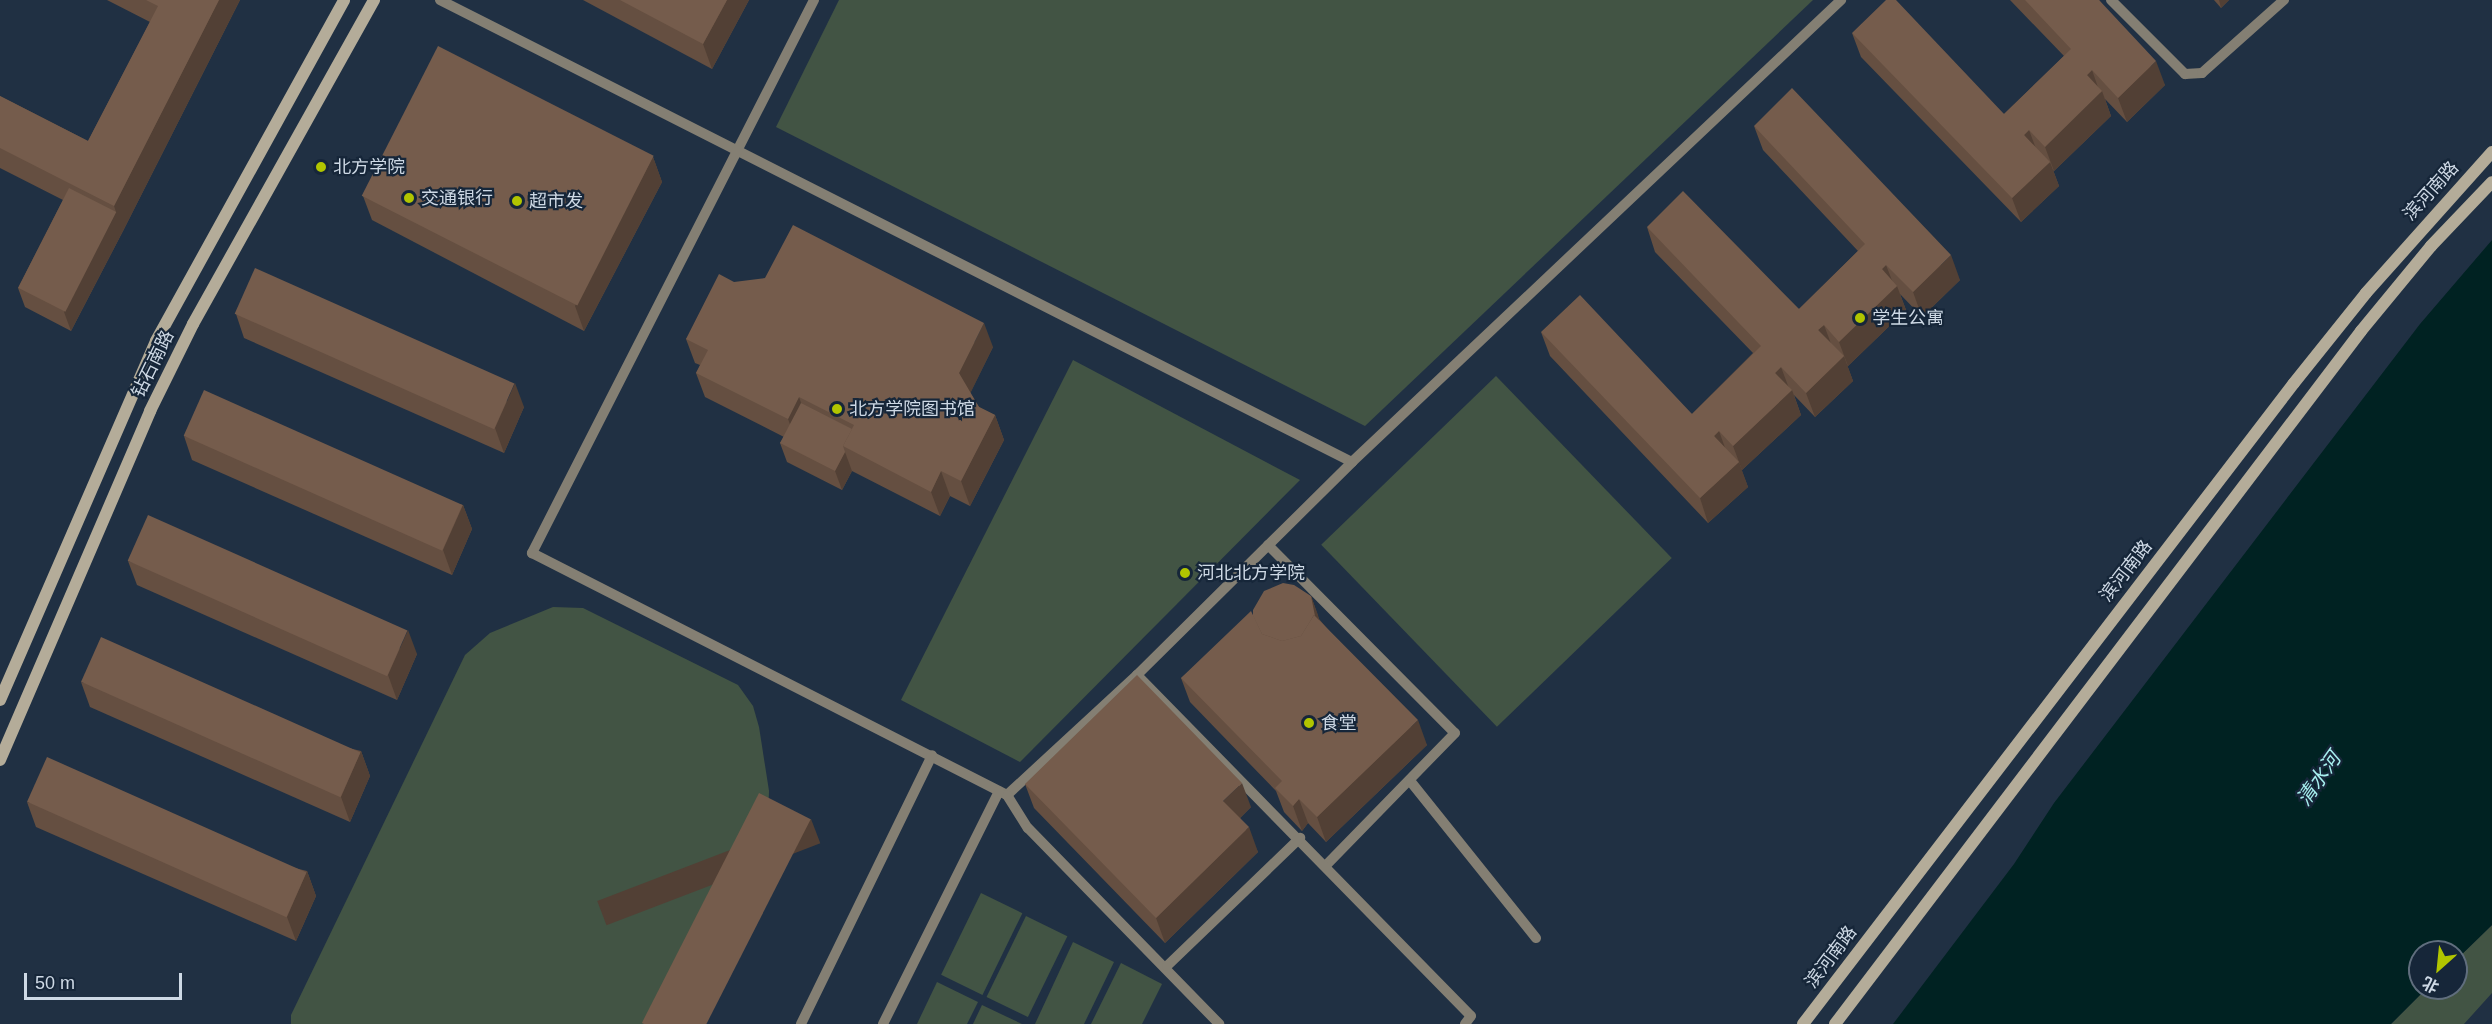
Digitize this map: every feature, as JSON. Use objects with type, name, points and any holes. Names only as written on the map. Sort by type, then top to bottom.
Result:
[{"type":"main road","name":"钻石南路","points":[[0,700],[156,341],[344,0]]},
{"type":"main road","name":"钻石南路","points":[[0,760],[146,422],[193,324],[374,0]]},
{"type":"main road","name":"滨河南路","points":[[1803,1024],[2301,374],[2366,292],[2492,152]]},
{"type":"main road","name":"滨河南路","points":[[1835,1024],[2361,331],[2431,246],[2492,182]]},
{"type":"lane","points":[[440,0],[1352,462]]},
{"type":"lane","points":[[814,0],[532,553],[1003,793],[1028,828],[1167,966],[1220,1024]]},
{"type":"lane","points":[[883,1024],[1003,793],[1137,675],[1352,462],[1841,0]]},
{"type":"lane","points":[[2111,0],[2185,74],[2202,74],[2284,0]]},
{"type":"lane","points":[[1268,545],[1455,733],[1411,782],[1326,865]]},
{"type":"lane","points":[[1137,675],[1300,838],[1471,1016],[1465,1024]]},
{"type":"lane","points":[[801,1024],[932,755]]},
{"type":"lane","points":[[1411,782],[1536,938]]},
{"type":"lane","points":[[1167,966],[1300,838]]},
{"type":"shaded area","points":[[839,0],[1813,0],[1365,426],[776,127]]},
{"type":"shaded area","points":[[1073,360],[1300,480],[1020,762],[901,700]]},
{"type":"shaded area","points":[[1496,376],[1672,558],[1497,727],[1321,545]]},
{"type":"shaded area","points":[[553,607],[583,608],[738,685],[753,706],[759,727],[769,791],[768,817],[666,1024],[291,1024],[291,1015],[465,655],[490,633]]},
{"type":"shaded area","points":[[981,893],[1022,913],[982,995],[941,975]]},
{"type":"shaded area","points":[[1026,916],[1067,936],[1028,1017],[987,997]]},
{"type":"shaded area","points":[[2492,925],[2492,993],[2464,1024],[2391,1024],[2415,1000],[2468,1000],[2468,948]]},
{"type":"shaded area","points":[[1073,942],[1114,962],[1084,1024],[1035,1024]]},
{"type":"shaded area","points":[[1121,963],[1162,984],[1142,1024],[1091,1024]]},
{"type":"shaded area","points":[[937,982],[978,1002],[967,1024],[917,1024]]},
{"type":"shaded area","points":[[982,1005],[1022,1024],[973,1024]]},
{"type":"water","name":"清水河","points":[[2492,240],[2492,925],[2468,948],[2468,940],[2408,940],[2408,1000],[2415,1000],[2391,1024],[1893,1024],[2014,864],[2054,803],[2420,324]]},
{"type":"building","points":[[146,0],[219,0],[114,206],[0,148],[0,96],[88,141],[158,6]]},
{"type":"building","points":[[620,0],[727,0],[703,44]]},
{"type":"building","points":[[1886,0],[1896,0],[2004,114],[2071,49],[2025,0],[2099,0],[2156,61],[2118,98],[2092,70],[2087,75],[2102,91],[2045,147],[2029,130],[2024,135],[2050,162],[2012,198],[1852,33]]},
{"type":"building","name":"超市发","points":[[438,46],[654,156],[577,306],[362,196]]},
{"type":"building","name":"学生公寓","points":[[1792,88],[1951,255],[1913,292],[1886,265],[1882,269],[1897,286],[1839,342],[1824,325],[1818,330],[1844,356],[1806,393],[1781,367],[1775,373],[1792,390],[1733,446],[1719,431],[1714,436],[1739,462],[1700,498],[1541,332],[1580,295],[1692,414],[1761,346],[1647,227],[1683,191],[1799,309],[1865,244],[1754,126]]},
{"type":"building","points":[[69,188],[116,212],[65,312],[18,288]]},
{"type":"building","points":[[793,225],[984,323],[959,373],[979,407],[995,415],[961,481],[941,471],[931,492],[843,446],[854,425],[799,397],[788,419],[696,373],[708,350],[686,339],[719,274],[734,282],[765,278]]},
{"type":"building","points":[[255,268],[514,384],[494,429],[235,314]]},
{"type":"building","points":[[204,390],[463,505],[442,551],[184,436]]},
{"type":"building","points":[[801,403],[852,429],[843,446],[845,452],[835,471],[780,443]]},
{"type":"building","points":[[148,515],[407,631],[387,676],[128,561]]},
{"type":"building","points":[[1283,583],[1294,585],[1311,596],[1315,616],[1301,636],[1282,641],[1262,634],[1253,616],[1253,610],[1264,591]]},
{"type":"building","name":"食堂","points":[[1251,611],[1262,634],[1282,641],[1301,636],[1314,615],[1418,720],[1317,817],[1299,799],[1293,806],[1275,788],[1282,781],[1181,678]]},
{"type":"building","points":[[101,637],[360,753],[341,797],[81,682]]},
{"type":"building","points":[[1137,675],[1242,783],[1223,801],[1249,827],[1156,918],[1025,784]]},
{"type":"building","points":[[47,757],[306,873],[287,917],[27,802]]},
{"type":"building","points":[[759,793],[811,819],[706,1024],[642,1023]]},
{"type":"place","name":"北方学院","points":[[321,167]]},
{"type":"place","name":"交通银行","points":[[409,198]]},
{"type":"place","name":"超市发","points":[[517,201]]},
{"type":"place","name":"学生公寓","points":[[1860,318]]},
{"type":"place","name":"北方学院图书馆","points":[[837,409]]},
{"type":"place","name":"河北北方学院","points":[[1185,573]]},
{"type":"place","name":"食堂","points":[[1309,723]]}]
